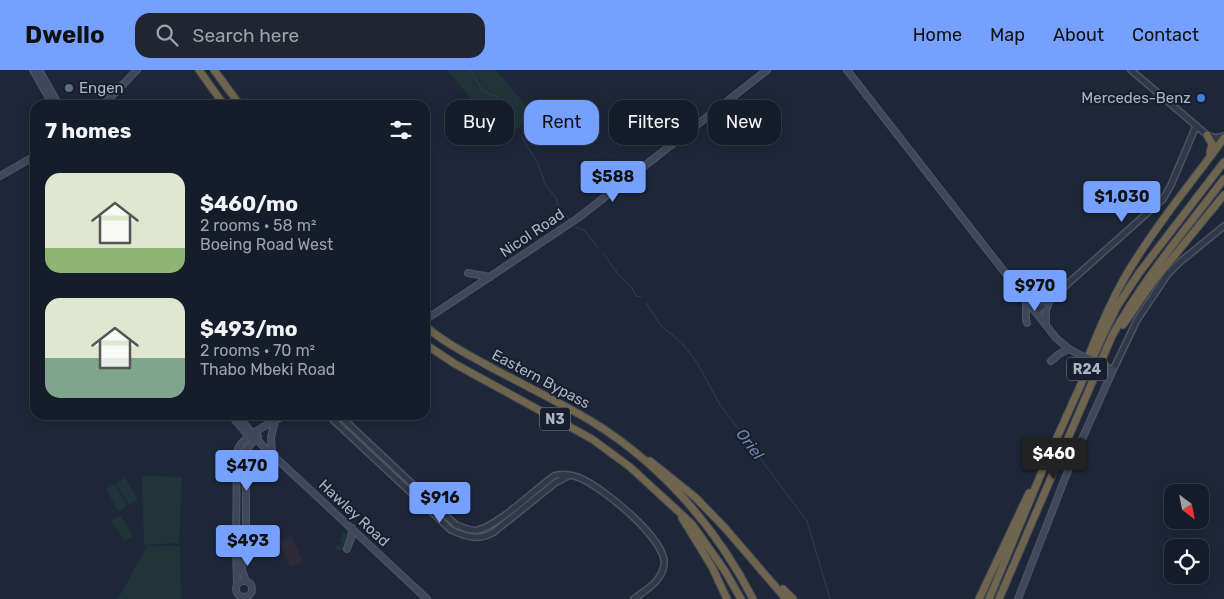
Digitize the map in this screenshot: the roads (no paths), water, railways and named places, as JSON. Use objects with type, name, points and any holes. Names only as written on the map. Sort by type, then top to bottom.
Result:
[{"type":"highway","points":[[199,70],[220,100]]},
{"type":"highway","points":[[214,70],[236,100]]},
{"type":"highway","points":[[1204,165],[1212,148],[1207,135]]},
{"type":"highway","points":[[1064,422],[1089,354],[1122,282],[1135,259],[1160,223],[1224,137]]},
{"type":"highway","name":"R24","points":[[989,599],[1046,462],[1104,333],[1128,289],[1224,162]]},
{"type":"highway","name":"R24","points":[[999,599],[1112,336],[1136,295],[1224,179]]},
{"type":"highway","points":[[1096,371],[1124,322],[1152,283],[1224,196]]},
{"type":"highway","name":"Eastern Bypass","points":[[430,330],[462,352],[581,415],[637,452],[702,519],[721,545],[753,599]]},
{"type":"highway","name":"Eastern Bypass","points":[[430,347],[455,364],[592,440],[630,467],[675,507],[702,536],[741,599]]},
{"type":"highway","points":[[637,452],[661,468],[695,497],[793,599]]},
{"type":"highway","points":[[979,599],[1024,503],[1046,462]]},
{"type":"highway","points":[[675,507],[712,567],[727,599]]},
{"type":"highway","points":[[1004,599],[1023,544]]},
{"type":"highway","points":[[748,554],[786,599]]},
{"type":"highway","points":[[975,599],[1000,554]]},
{"type":"main road","points":[[34,70],[50,100]]},
{"type":"main road","points":[[39,70],[56,100]]},
{"type":"main road","points":[[107,100],[137,70]]},
{"type":"main road","name":"Nicol Road","points":[[430,317],[578,218],[767,70]]},
{"type":"main road","points":[[847,70],[1061,343],[1082,356],[1113,370],[1069,468],[1018,599]]},
{"type":"main road","points":[[0,176],[30,159]]},
{"type":"main road","points":[[468,273],[490,277]]},
{"type":"main road","points":[[1027,300],[1035,303],[1048,301],[1045,319],[1046,326]]},
{"type":"main road","points":[[1027,300],[1027,323]]},
{"type":"main road","points":[[1051,361],[1058,354],[1069,349]]},
{"type":"main road","points":[[236,420],[253,437]]},
{"type":"main road","points":[[239,551],[237,584],[242,597],[251,593],[252,588],[250,583],[246,581],[239,551],[234,545],[236,541],[237,451],[244,428],[240,420]]},
{"type":"main road","points":[[239,551],[247,548],[248,544],[246,540],[246,450],[253,437],[261,429],[275,421]]},
{"type":"main road","points":[[272,454],[271,437],[275,421]]},
{"type":"main road","points":[[240,444],[253,437]]},
{"type":"main road","name":"Hawley Road","points":[[253,437],[427,599]]},
{"type":"main road","points":[[236,464],[246,464]]},
{"type":"main road","points":[[347,550],[352,538],[352,528]]},
{"type":"main road","points":[[236,541],[240,538],[246,540]]},
{"type":"main road","points":[[237,584],[240,581],[246,581]]},
{"type":"street","points":[[1131,70],[1207,135],[1216,138],[1224,137]]},
{"type":"street","points":[[1036,312],[1163,199],[1171,185],[1196,126]]},
{"type":"street","points":[[1113,370],[1137,320],[1168,274],[1224,226]]},
{"type":"street","points":[[333,420],[451,530],[466,537],[472,538],[489,535],[543,492],[568,476]]},
{"type":"street","points":[[344,420],[456,525],[469,530],[479,530],[494,522],[554,476],[559,474],[577,477],[586,481],[623,507],[661,550],[664,561],[658,580],[634,599]]},
{"type":"street","points":[[384,468],[387,460]]},
{"type":"street","points":[[539,487],[543,492]]},
{"type":"street","points":[[506,513],[511,519]]},
{"type":"waterway","name":"Oriel","points":[[470,70],[483,91],[497,97],[516,128]]},
{"type":"waterway","name":"Oriel","points":[[521,136],[537,162],[546,186],[556,198],[558,206],[569,219]]},
{"type":"waterway","points":[[575,227],[584,230],[598,248]]},
{"type":"waterway","name":"Oriel","points":[[603,253],[619,275],[632,288],[636,296],[641,297]]},
{"type":"waterway","name":"Oriel","points":[[646,303],[660,325],[683,344],[698,364],[719,403],[807,521],[830,599]]},
{"type":"place","name":"Engen","points":[[69,88]]},
{"type":"place","name":"Mercedes-Benz","points":[[1201,98]]}]
